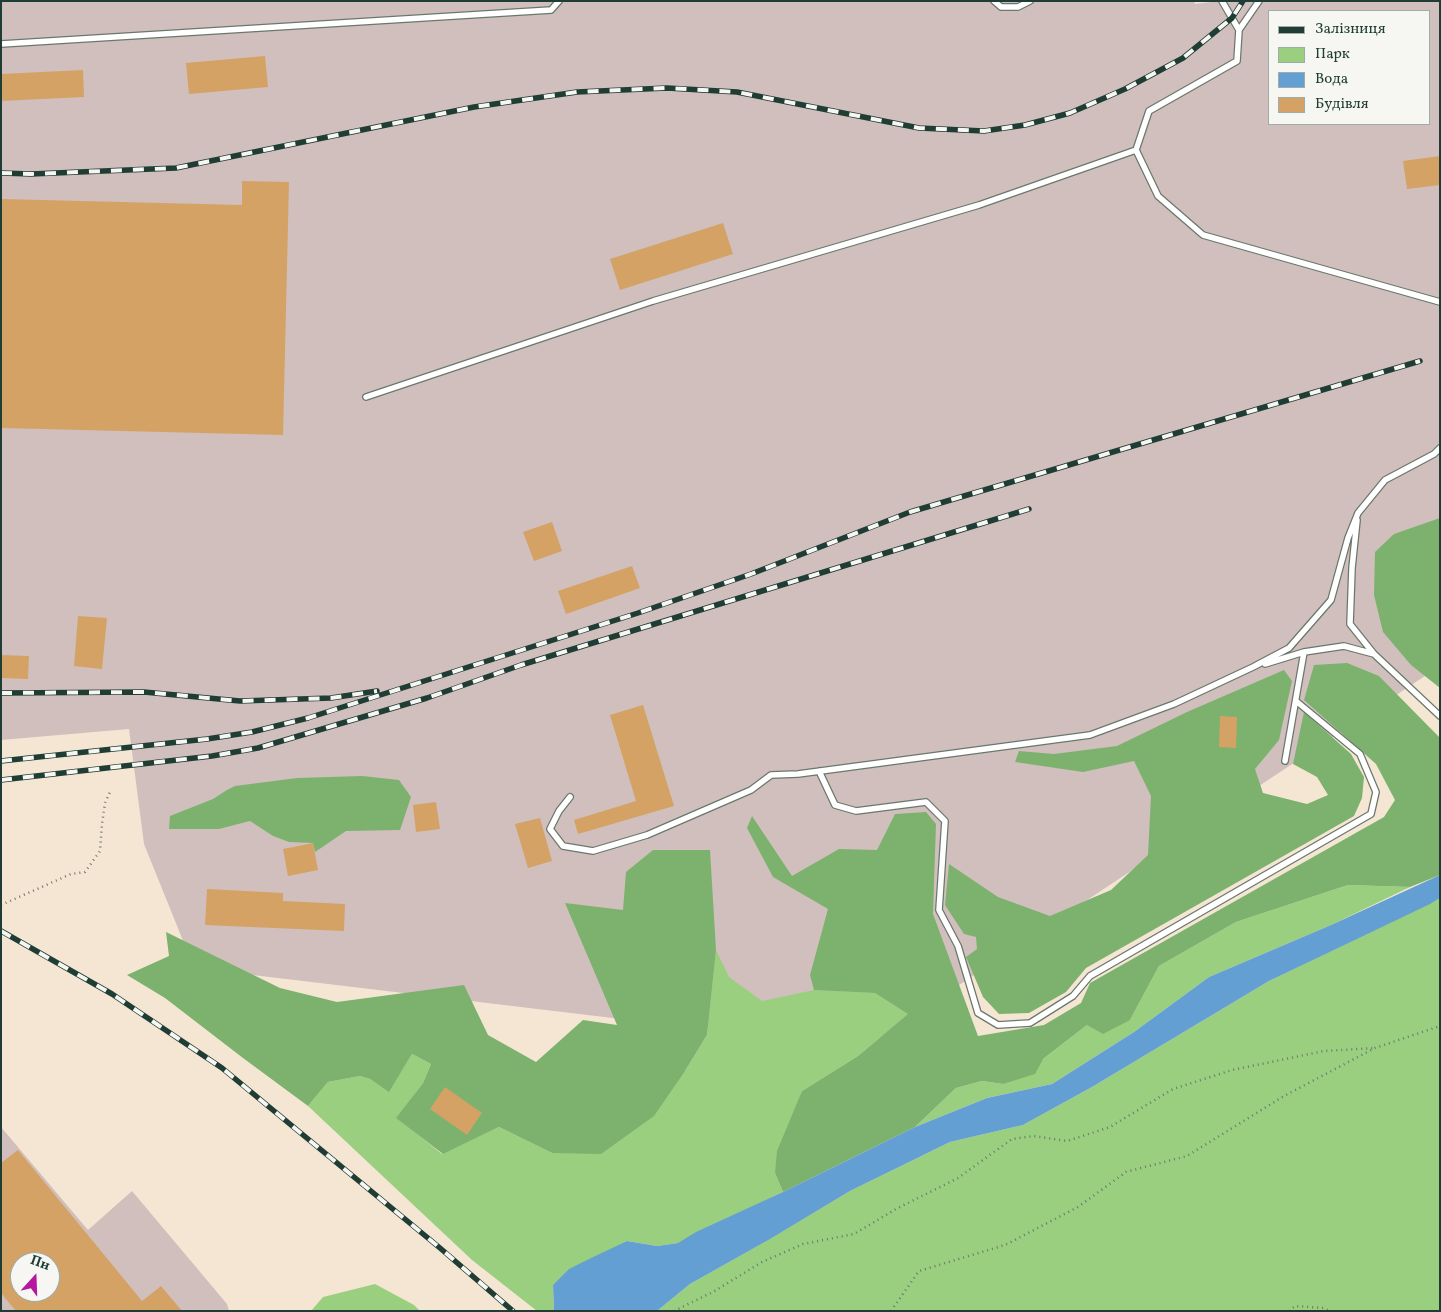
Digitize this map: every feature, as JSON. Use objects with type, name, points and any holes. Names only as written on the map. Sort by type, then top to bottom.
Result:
[{"type":"lane","points":[[1,44],[552,10],[559,1]]},
{"type":"lane","points":[[994,1],[1001,7],[1018,7],[1030,1]]},
{"type":"lane","points":[[1222,1],[1239,30]]},
{"type":"lane","points":[[1259,1],[1239,30],[1237,61],[1149,111],[1136,150],[1158,196],[1203,235],[1440,302]]},
{"type":"lane","points":[[366,397],[654,301],[979,205],[1136,150]]},
{"type":"lane","points":[[570,797],[559,811],[550,830],[563,846],[593,851],[646,835],[751,790],[772,776],[1090,736],[1174,704],[1289,648],[1331,600],[1348,538],[1358,513],[1384,480],[1434,454],[1440,448]]},
{"type":"lane","points":[[1358,513],[1352,568],[1350,624],[1374,654],[1440,716]]},
{"type":"lane","points":[[1253,667],[1304,652],[1344,646],[1374,654]]},
{"type":"lane","points":[[1285,761],[1304,652]]},
{"type":"lane","points":[[819,771],[835,804],[856,811],[926,802],[945,821],[939,910],[958,946],[978,1013],[998,1025],[1030,1023],[1072,996],[1090,976],[1371,814],[1376,792],[1360,754],[1296,701]]},
{"type":"path","points":[[1,905],[71,874],[85,872],[100,851],[105,803],[110,792]]},
{"type":"path","points":[[891,1311],[919,1271],[1005,1245],[1078,1207],[1126,1172],[1187,1156],[1284,1096],[1375,1048],[1440,1026]]},
{"type":"path","points":[[674,1311],[713,1292],[762,1262],[803,1244],[854,1234],[896,1209],[958,1178],[1012,1139],[1034,1136],[1067,1141],[1110,1126],[1173,1089],[1232,1070],[1324,1051],[1375,1048]]},
{"type":"path","points":[[1288,1311],[1295,1306],[1324,1308],[1329,1311]]},
{"type":"shaded area","points":[[1,1],[1194,1],[1195,4],[1219,1],[1440,1],[1440,666],[864,1048],[194,968],[144,844],[129,729],[1,740]]},
{"type":"shaded area","points":[[1,1127],[88,1230],[132,1191],[227,1304],[229,1311],[1,1311]]},
{"type":"green space","points":[[1440,518],[1440,688],[1411,665],[1383,632],[1374,595],[1375,552],[1394,534]]},
{"type":"green space","points":[[1347,663],[1379,676],[1440,738],[1440,875],[1410,887],[1348,885],[1236,922],[1159,966],[1130,1020],[1103,1034],[1087,1025],[1043,1059],[1035,1074],[1003,1084],[982,1081],[956,1088],[915,1127],[783,1192],[775,1173],[777,1151],[802,1091],[858,1056],[908,1014],[875,993],[814,990],[810,975],[828,909],[773,877],[747,828],[752,816],[792,876],[839,849],[877,850],[895,814],[926,812],[936,824],[933,914],[978,1036],[1044,1025],[1081,1003],[1090,983],[1384,817],[1395,800],[1376,764],[1304,700],[1314,665]]},
{"type":"green space","points":[[1284,670],[1292,681],[1279,740],[1255,769],[1263,793],[1307,804],[1328,795],[1317,777],[1293,764],[1304,712],[1351,754],[1364,777],[1362,798],[1354,816],[1086,968],[1066,992],[1029,1013],[999,1014],[983,997],[966,957],[977,949],[976,937],[964,934],[945,905],[949,864],[998,897],[1050,916],[1111,890],[1148,855],[1151,796],[1134,761],[1083,772],[1015,762],[1019,751],[1054,754],[1117,746],[1187,712]]},
{"type":"green space","points":[[362,776],[399,780],[411,797],[400,830],[346,831],[315,852],[313,843],[289,842],[273,836],[250,821],[219,829],[169,829],[170,816],[213,799],[235,786],[297,778]]},
{"type":"green space","points":[[653,850],[710,850],[716,950],[707,1035],[654,1116],[601,1154],[552,1153],[499,1127],[443,1154],[396,1118],[423,1083],[431,1064],[412,1054],[389,1092],[370,1079],[360,1076],[328,1082],[308,1106],[165,998],[127,975],[169,956],[166,932],[280,988],[337,1002],[464,985],[488,1035],[536,1062],[583,1020],[617,1025],[565,903],[623,910],[626,872]]},
{"type":"green space","points":[[1348,885],[1410,887],[1331,925],[1209,977],[1134,1032],[1052,1084],[987,1098],[915,1127],[956,1088],[982,1081],[1003,1084],[1043,1059],[1087,1025],[1130,1020],[1159,966],[1236,922]]},
{"type":"green space","points":[[1440,898],[1440,1311],[657,1311],[690,1284],[850,1191],[950,1142],[1023,1125],[1092,1087],[1269,981]]},
{"type":"green space","points":[[716,950],[729,977],[762,1001],[814,990],[875,993],[908,1014],[858,1056],[802,1091],[775,1173],[783,1192],[678,1243],[657,1246],[627,1241],[553,1285],[554,1311],[537,1311],[472,1260],[308,1106],[328,1082],[360,1076],[370,1079],[389,1091],[412,1054],[431,1064],[423,1083],[397,1118],[442,1154],[499,1127],[552,1153],[685,1071],[707,1035]]},
{"type":"green space","points":[[375,1284],[414,1305],[420,1311],[311,1311],[323,1297]]},
{"type":"water","points":[[1440,875],[1440,898],[1430,904],[1269,981],[1092,1087],[1023,1125],[950,1142],[850,1191],[690,1284],[657,1311],[554,1311],[553,1285],[569,1269],[589,1259],[627,1241],[657,1246],[678,1243],[696,1232],[783,1192],[915,1127],[987,1098],[1052,1084],[1134,1032],[1209,977],[1331,925]]},
{"type":"building","points":[[265,56],[268,87],[189,94],[186,63]]},
{"type":"building","points":[[83,70],[84,97],[1,101],[1,74]]},
{"type":"building","points":[[1440,156],[1440,185],[1407,189],[1403,161]]},
{"type":"building","points":[[242,181],[289,182],[283,435],[1,428],[1,199],[242,205]]},
{"type":"building","points":[[723,223],[733,254],[620,290],[610,259]]},
{"type":"building","points":[[552,522],[562,551],[534,561],[523,532]]},
{"type":"building","points":[[632,566],[640,588],[566,614],[558,591]]},
{"type":"building","points":[[78,616],[107,618],[102,669],[74,666]]},
{"type":"building","points":[[1,655],[29,656],[28,679],[1,678]]},
{"type":"building","points":[[643,705],[674,806],[578,834],[574,820],[636,801],[610,715]]},
{"type":"building","points":[[1220,716],[1237,717],[1236,748],[1219,747]]},
{"type":"building","points":[[436,802],[440,829],[416,832],[413,805]]},
{"type":"building","points":[[540,818],[552,861],[528,868],[515,824]]},
{"type":"building","points":[[313,843],[318,870],[288,876],[283,849]]},
{"type":"building","points":[[207,889],[283,893],[283,901],[345,904],[344,931],[205,925]]},
{"type":"building","points":[[445,1087],[482,1113],[467,1135],[430,1109]]},
{"type":"building","points":[[18,1150],[142,1301],[161,1286],[182,1311],[16,1311],[1,1293],[1,1163]]},
{"type":"railway","points":[[1,173],[31,174],[176,168],[474,107],[577,92],[667,88],[737,92],[919,128],[984,131],[1025,125],[1070,113],[1125,89],[1183,58],[1232,18],[1243,1]]},
{"type":"railway","points":[[1,761],[207,739],[252,732],[308,718],[638,613],[751,574],[910,512],[1420,361]]},
{"type":"railway","points":[[1,780],[212,756],[258,748],[427,698],[521,665],[1029,509]]},
{"type":"railway","points":[[1,693],[144,692],[240,701],[331,698],[377,691]]},
{"type":"railway","points":[[1,931],[112,994],[222,1068],[440,1248],[513,1311]]}]
